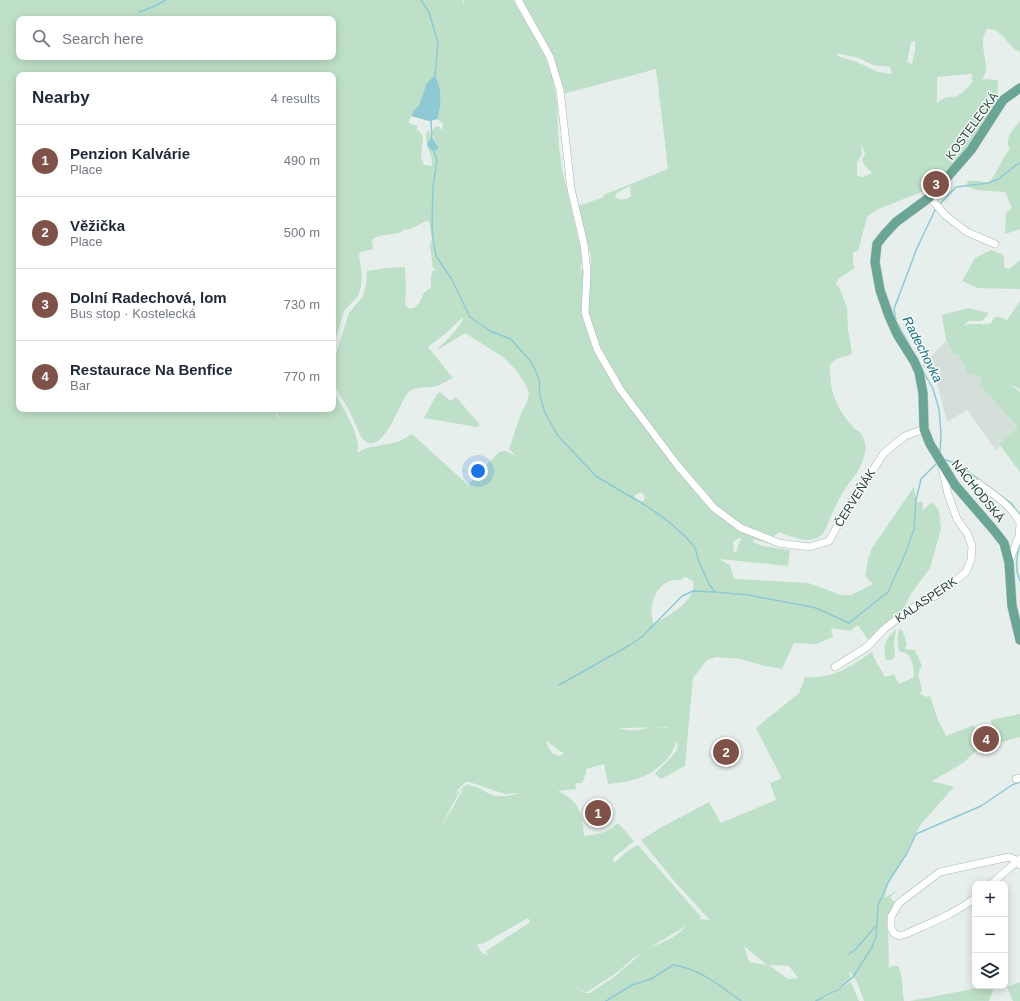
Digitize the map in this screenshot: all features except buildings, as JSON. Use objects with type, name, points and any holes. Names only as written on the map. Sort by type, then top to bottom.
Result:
[{"type":"main road","name":"KOSTELECKÁ","points":[[924,429],[923,393],[919,372],[897,334],[880,290],[875,262],[877,244],[896,222],[930,197],[972,150],[1003,100],[1020,88]]},
{"type":"main road","name":"NÁCHODSKÁ","points":[[924,429],[930,444],[955,485],[993,528],[1004,543],[1009,562],[1020,640]]},
{"type":"street","name":"ČERVEŇÁK","points":[[518,0],[550,57],[560,90],[571,190],[584,244],[587,272],[584,313],[597,349],[625,394],[678,466],[714,508],[740,528],[779,543],[809,547],[829,541],[847,508],[884,453],[905,436],[924,429]]},
{"type":"street","points":[[930,197],[945,215],[967,232],[995,244]]},
{"type":"street","name":"KALASPERK","points":[[835,668],[867,647],[884,629],[910,608],[939,594],[966,572],[971,560],[972,546],[967,532],[957,519],[948,494],[942,465]]},
{"type":"street","points":[[978,483],[1016,515],[1020,523],[1019,536],[1009,562]]},
{"type":"street","points":[[972,900],[949,915],[906,934],[899,936],[894,934],[891,928],[891,917],[899,903],[940,872],[1009,857],[1019,862],[995,881]]},
{"type":"shaded area","points":[[946,341],[954,355],[958,354],[968,372],[982,377],[979,385],[1018,427],[999,444],[1000,446],[996,450],[967,410],[947,422],[938,386],[930,372],[922,366]]},
{"type":"green space","points":[[0,0],[463,0],[463,6],[464,0],[513,0],[544,53],[553,80],[557,102],[559,148],[562,169],[580,246],[582,262],[580,270],[591,268],[591,256],[578,206],[604,197],[603,195],[668,169],[656,69],[563,94],[561,81],[553,57],[542,34],[522,0],[1020,0],[1020,52],[993,30],[987,29],[984,35],[983,48],[986,66],[983,78],[980,79],[998,80],[997,99],[958,164],[934,187],[876,210],[867,217],[858,251],[853,252],[853,264],[855,268],[838,279],[836,285],[839,287],[847,307],[848,329],[852,354],[836,359],[830,365],[831,381],[833,394],[839,407],[852,426],[860,432],[865,441],[865,452],[861,465],[845,488],[835,506],[825,530],[819,537],[805,540],[794,538],[780,532],[772,537],[771,544],[754,539],[753,542],[762,546],[790,550],[788,566],[719,559],[730,565],[734,579],[808,583],[840,595],[851,595],[873,584],[865,576],[868,559],[872,548],[914,487],[917,502],[923,502],[922,511],[932,502],[939,510],[941,529],[930,568],[911,594],[902,611],[868,640],[858,625],[850,631],[831,628],[833,637],[816,644],[794,643],[782,669],[740,659],[716,657],[707,660],[693,678],[685,766],[661,779],[655,774],[675,753],[678,745],[676,741],[675,747],[664,763],[647,775],[634,780],[608,784],[604,764],[586,769],[586,774],[582,783],[575,783],[576,789],[558,791],[571,799],[578,809],[581,815],[584,836],[594,835],[610,829],[618,823],[634,841],[613,858],[614,863],[629,850],[638,845],[701,917],[699,919],[710,920],[675,882],[641,840],[709,802],[721,823],[776,800],[770,783],[780,779],[781,777],[756,728],[799,693],[805,677],[833,674],[849,667],[872,652],[885,677],[894,674],[899,684],[914,677],[910,657],[899,651],[898,635],[899,629],[902,630],[907,643],[905,649],[915,650],[922,666],[918,674],[922,689],[920,694],[927,697],[930,696],[938,720],[946,736],[974,725],[981,750],[976,751],[963,763],[932,781],[954,787],[921,824],[904,857],[887,885],[885,898],[897,890],[890,898],[897,904],[888,927],[889,968],[892,966],[898,966],[900,969],[904,1001],[864,1001],[857,982],[849,970],[851,979],[823,997],[824,999],[851,982],[859,1001],[0,1001]],"holes":[[[915,41],[915,51],[912,64],[907,62],[911,42]],[[836,53],[859,58],[873,65],[890,67],[892,74],[878,72],[857,62],[838,56]],[[972,74],[972,81],[974,81],[961,94],[945,98],[937,103],[937,77]],[[435,75],[441,97],[438,119],[443,124],[442,132],[440,127],[436,126],[431,131],[437,145],[434,143],[429,131],[427,131],[426,140],[432,166],[424,165],[421,156],[423,136],[417,129],[417,126],[409,123],[409,120],[420,103],[427,85]],[[861,144],[865,153],[862,160],[865,166],[872,173],[863,177],[857,176],[857,162],[862,154]],[[630,186],[631,197],[623,200],[619,199],[615,196],[617,193]],[[641,492],[645,499],[642,502],[635,498],[635,495]],[[739,538],[742,539],[739,542],[736,553],[734,552],[733,542]],[[686,577],[693,581],[691,595],[681,607],[654,624],[652,609],[656,594],[666,583],[673,580],[681,580]],[[653,727],[641,730],[620,728]],[[546,740],[564,753],[560,756],[553,754],[548,747]],[[466,782],[469,782],[505,794],[521,793],[495,796],[475,786],[468,786],[471,784],[466,785],[456,794],[458,789]],[[463,789],[441,828],[451,807]],[[528,918],[530,921],[486,951],[488,955],[482,953],[477,944],[484,943]],[[686,926],[675,936],[651,947]],[[744,946],[767,965],[749,962]],[[643,952],[614,977],[590,993],[583,992],[567,980],[584,992],[587,992],[619,971],[632,959]],[[769,965],[789,966],[798,978],[788,979]]]},
{"type":"green space","points":[[1020,121],[1020,229],[1005,234],[1006,213],[1012,208],[1005,192],[976,190],[966,186],[968,181],[988,183],[1010,149],[1008,145],[1009,138],[1012,131]]},
{"type":"green space","points":[[991,250],[1002,254],[1004,258],[1004,267],[1009,269],[1020,260],[1020,289],[978,288],[962,281],[975,258]]},
{"type":"green space","points":[[1020,301],[1020,389],[1009,384],[1020,392],[1020,472],[999,444],[1018,427],[979,385],[982,377],[968,373],[958,354],[954,355],[946,340],[942,315],[968,308],[989,313],[982,321],[969,321],[963,326],[970,324],[989,324],[995,317],[1000,317],[1007,320]]},
{"type":"green space","points":[[440,392],[450,401],[456,397],[480,425],[477,427],[424,418],[437,394]]},
{"type":"green space","points":[[896,629],[894,643],[895,657],[892,660],[886,660],[884,650],[885,643]]},
{"type":"green space","points":[[1020,714],[1020,737],[995,744],[991,720]]},
{"type":"green space","points":[[1020,982],[1020,1001],[1013,1001],[1008,987]]},
{"type":"green space","points":[[972,989],[994,989],[989,1001],[910,1001]]},
{"type":"water","points":[[435,75],[441,97],[438,119],[429,121],[411,116],[419,105],[427,83]]},
{"type":"water","points":[[432,138],[438,147],[437,150],[434,151],[427,145],[429,140]]},
{"type":"waterway","points":[[139,12],[166,0]]},
{"type":"waterway","points":[[421,0],[429,12],[438,43],[435,76]]},
{"type":"waterway","points":[[431,120],[432,140]]},
{"type":"waterway","points":[[433,149],[437,160],[433,187],[432,226],[436,256],[451,278],[470,317],[490,331],[511,339],[532,363],[539,379],[540,396],[545,413],[558,436],[597,477],[645,505],[668,521],[686,537],[695,548],[699,562],[709,584],[715,592],[749,595],[816,608],[849,623],[888,592],[906,552],[914,529],[916,500],[921,479],[937,463]]},
{"type":"waterway","name":"Radechovka","points":[[940,204],[956,187],[988,183],[999,179],[1020,163]]},
{"type":"waterway","name":"Radechovka","points":[[910,346],[896,321],[894,309],[917,248],[936,208]]},
{"type":"waterway","name":"Radechovka","points":[[922,369],[933,389],[939,409],[941,435],[940,454]]},
{"type":"waterway","name":"Radechovka","points":[[943,459],[958,464],[1011,503],[1020,515]]},
{"type":"waterway","name":"Radechovka","points":[[1020,543],[1017,557],[1017,571],[1020,581]]},
{"type":"waterway","points":[[559,685],[642,637],[682,596],[693,591],[714,592]]},
{"type":"waterway","points":[[816,1001],[839,989],[853,977],[872,947],[876,937],[878,905],[889,881],[907,853],[916,834],[981,806],[1012,785],[1020,782]]},
{"type":"waterway","points":[[849,954],[856,949],[875,927]]},
{"type":"waterway","points":[[606,1001],[632,985],[651,979],[673,965],[692,970],[709,978],[741,1001]]},
{"type":"place","name":"Dolní Radechová, lom","points":[[936,184]]},
{"type":"place","name":"Restaurace Na Benfice","points":[[986,739]]},
{"type":"place","name":"Věžička","points":[[726,752]]},
{"type":"place","name":"Penzion Kalvárie","points":[[598,813]]}]
